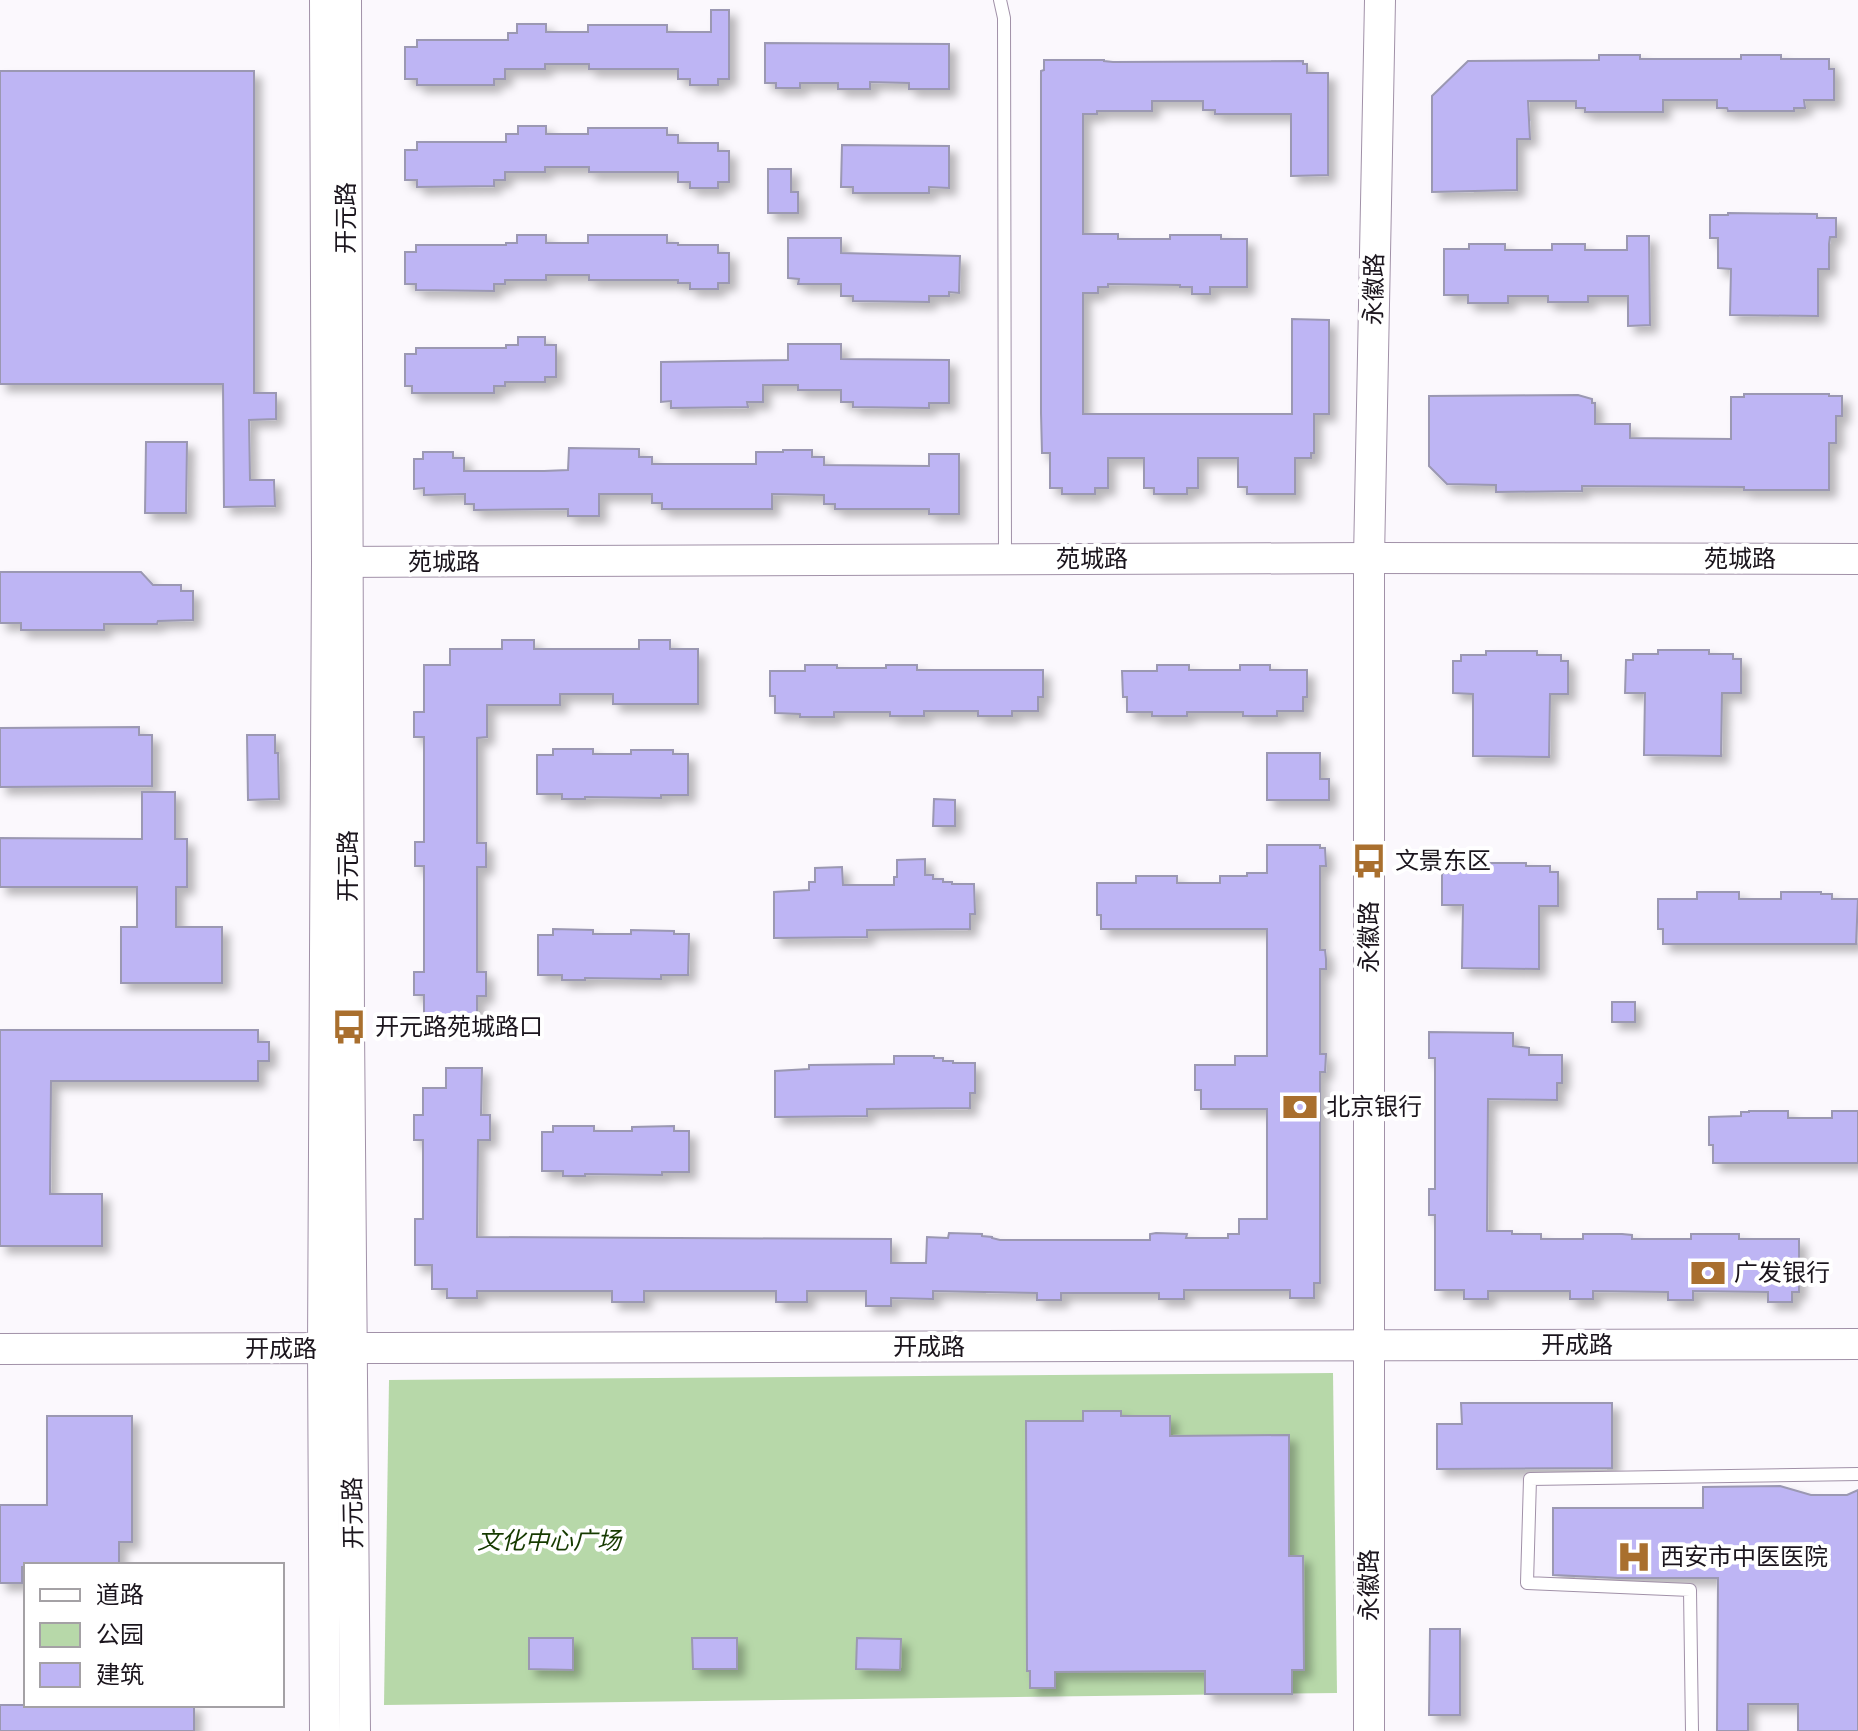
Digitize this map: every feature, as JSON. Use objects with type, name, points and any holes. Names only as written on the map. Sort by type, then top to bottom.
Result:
[{"type":"street","name":"开元路","points":[[325,0],[349,1027],[325,1731]]},
{"type":"street","name":"开元路","points":[[337,562],[346,0]]},
{"type":"street","name":"永徽路","points":[[1369,1731],[1369,558],[1380,0]]},
{"type":"street","name":"苑城路","points":[[337,562],[1858,559]]},
{"type":"street","name":"开成路","points":[[0,1349],[1858,1344]]},
{"type":"street","name":"开元路","points":[[338,1349],[355,1731]]},
{"type":"lane","points":[[1000,0],[1004,18],[1005,559]]},
{"type":"lane","points":[[1692,1731],[1690,1590],[1527,1583],[1530,1479],[1858,1474]]},
{"type":"green space","name":"文化中心广场","points":[[1333,1373],[1337,1693],[384,1705],[389,1380]]},
{"type":"building","points":[[711,10],[729,10],[729,79],[718,79],[718,85],[690,85],[690,79],[678,79],[678,69],[589,69],[589,64],[545,64],[545,69],[505,69],[505,79],[494,79],[494,85],[417,85],[417,79],[405,79],[405,47],[417,47],[417,40],[508,40],[508,33],[517,33],[517,24],[546,24],[546,32],[588,32],[588,25],[667,25],[667,32],[711,32]]},
{"type":"building","points":[[765,43],[949,44],[949,89],[909,89],[909,83],[870,82],[870,89],[838,89],[838,83],[800,83],[800,88],[776,88],[776,83],[765,83]]},
{"type":"building","points":[[1599,55],[1640,55],[1640,59],[1741,59],[1741,55],[1781,55],[1781,59],[1829,59],[1829,69],[1834,69],[1834,100],[1804,100],[1805,108],[1794,108],[1794,111],[1728,111],[1727,108],[1717,108],[1717,100],[1663,100],[1663,112],[1585,112],[1585,108],[1576,108],[1576,101],[1528,101],[1530,139],[1517,139],[1517,190],[1432,192],[1432,96],[1468,61],[1599,60]]},
{"type":"building","points":[[1044,60],[1303,61],[1307,64],[1307,73],[1328,73],[1328,175],[1291,176],[1291,114],[1215,114],[1215,110],[1203,110],[1203,101],[1152,101],[1152,111],[1083,114],[1083,234],[1118,234],[1118,239],[1221,235],[1221,239],[1247,239],[1247,287],[1210,287],[1210,294],[1192,294],[1192,287],[1180,285],[1108,284],[1108,287],[1098,287],[1098,293],[1083,293],[1083,414],[1292,414],[1292,319],[1329,320],[1329,414],[1314,414],[1314,453],[1311,453],[1311,458],[1295,458],[1295,494],[1247,494],[1247,487],[1238,487],[1238,458],[1198,458],[1198,488],[1187,488],[1187,494],[1154,494],[1154,488],[1144,488],[1144,458],[1108,458],[1108,488],[1095,488],[1095,494],[1062,494],[1062,488],[1050,488],[1050,453],[1042,453],[1041,413],[1041,71],[1044,70]]},
{"type":"building","points":[[0,71],[254,71],[254,393],[276,393],[276,419],[249,420],[250,480],[274,480],[275,506],[224,507],[223,384],[0,384]]},
{"type":"building","points":[[518,126],[546,126],[546,134],[588,134],[588,128],[667,128],[667,135],[678,135],[678,143],[718,143],[718,151],[729,151],[729,182],[718,182],[718,188],[690,188],[690,182],[678,182],[678,172],[589,172],[589,167],[545,167],[545,172],[505,172],[505,180],[494,180],[494,186],[417,187],[417,180],[405,180],[405,150],[417,150],[417,142],[506,142],[506,134],[518,134]]},
{"type":"building","points":[[842,145],[949,146],[949,188],[929,187],[929,193],[853,193],[853,187],[841,187]]},
{"type":"building","points":[[768,169],[791,169],[791,192],[798,192],[798,213],[768,213]]},
{"type":"building","points":[[1817,214],[1817,218],[1836,218],[1836,237],[1830,237],[1829,244],[1829,269],[1818,269],[1818,316],[1730,315],[1731,269],[1718,268],[1718,238],[1710,238],[1710,215]]},
{"type":"building","points":[[517,235],[546,235],[546,243],[588,243],[588,235],[667,235],[667,243],[718,245],[718,253],[729,253],[729,283],[718,283],[718,289],[690,289],[690,283],[678,283],[678,280],[589,280],[589,275],[546,275],[546,280],[505,280],[505,284],[494,284],[494,291],[416,290],[416,284],[405,284],[405,252],[416,252],[416,245],[506,245],[517,243]]},
{"type":"building","points":[[1627,236],[1649,236],[1650,325],[1628,326],[1628,296],[1588,296],[1588,302],[1548,302],[1548,296],[1508,296],[1508,303],[1468,303],[1468,295],[1444,295],[1444,249],[1469,249],[1469,244],[1505,244],[1505,250],[1552,250],[1552,244],[1585,244],[1585,250],[1627,250]]},
{"type":"building","points":[[788,238],[841,238],[841,253],[960,256],[959,293],[929,296],[929,302],[853,301],[853,296],[841,296],[841,284],[798,284],[799,279],[788,278]]},
{"type":"building","points":[[518,337],[545,337],[545,345],[556,345],[556,377],[545,377],[545,382],[505,382],[505,386],[494,386],[494,393],[412,393],[412,386],[405,386],[405,354],[416,354],[416,348],[506,348],[506,345],[518,345]]},
{"type":"building","points":[[788,344],[841,344],[841,359],[949,360],[949,403],[929,403],[929,408],[853,407],[853,402],[841,402],[841,390],[798,390],[798,385],[763,385],[763,402],[747,402],[748,407],[671,408],[671,401],[661,402],[661,362],[788,360]]},
{"type":"building","points":[[1744,394],[1842,396],[1842,416],[1836,416],[1836,443],[1829,443],[1829,490],[1582,486],[1582,491],[1496,492],[1496,485],[1447,484],[1429,466],[1429,396],[1578,395],[1595,403],[1595,424],[1630,424],[1630,438],[1731,439],[1731,397],[1744,397]]},
{"type":"building","points":[[146,442],[187,442],[186,513],[145,513]]},
{"type":"building","points":[[569,448],[639,449],[639,457],[652,457],[652,464],[756,464],[756,452],[812,450],[812,457],[824,457],[824,465],[929,466],[929,454],[959,454],[959,514],[929,514],[929,509],[835,509],[835,504],[824,504],[824,495],[772,494],[772,509],[662,509],[662,503],[652,503],[652,494],[599,494],[599,516],[568,516],[568,509],[474,510],[474,504],[465,504],[465,494],[424,495],[424,488],[414,489],[414,459],[423,459],[423,452],[453,452],[453,458],[464,458],[464,471],[544,471],[568,470]]},
{"type":"building","points":[[0,572],[141,572],[153,585],[181,585],[181,591],[193,591],[193,620],[104,624],[104,630],[21,630],[21,623],[0,623]]},
{"type":"building","points":[[502,640],[534,640],[534,649],[639,649],[639,640],[670,640],[670,649],[698,649],[698,704],[613,704],[613,694],[560,694],[560,705],[487,705],[487,737],[477,738],[477,843],[486,843],[486,867],[477,867],[477,972],[486,972],[486,996],[477,996],[477,1024],[424,1024],[424,995],[414,995],[414,972],[424,972],[424,866],[415,866],[415,842],[424,842],[424,737],[414,737],[414,712],[424,712],[424,665],[450,665],[450,649],[502,649]]},
{"type":"building","points":[[1658,650],[1709,650],[1709,654],[1733,654],[1733,659],[1741,659],[1741,693],[1722,693],[1721,756],[1644,755],[1645,693],[1625,693],[1626,660],[1633,660],[1633,654],[1658,654]]},
{"type":"building","points":[[1486,651],[1537,651],[1537,655],[1561,655],[1561,661],[1568,661],[1568,694],[1550,694],[1549,757],[1473,756],[1473,694],[1453,693],[1453,661],[1461,661],[1461,655],[1486,655]]},
{"type":"building","points":[[805,665],[886,668],[886,665],[917,665],[917,670],[1043,670],[1043,697],[1038,697],[1038,711],[1012,711],[1012,716],[978,716],[978,711],[924,711],[924,716],[890,716],[890,712],[834,712],[834,717],[775,713],[775,696],[770,696],[770,671],[805,671]]},
{"type":"building","points":[[1157,665],[1189,665],[1189,670],[1240,670],[1240,665],[1270,665],[1270,670],[1307,670],[1307,697],[1303,697],[1303,711],[1277,711],[1277,716],[1243,716],[1243,712],[1187,712],[1187,716],[1152,716],[1152,712],[1127,712],[1122,671],[1157,671]]},
{"type":"building","points":[[139,727],[139,735],[152,735],[152,786],[0,787],[0,728]]},
{"type":"building","points":[[247,735],[275,735],[279,799],[248,800]]},
{"type":"building","points":[[553,749],[593,749],[593,754],[673,750],[673,754],[688,754],[688,795],[562,799],[562,794],[537,794],[537,755],[553,755]]},
{"type":"building","points":[[1267,753],[1320,753],[1320,779],[1329,779],[1329,800],[1267,800]]},
{"type":"building","points":[[142,792],[175,792],[175,839],[187,839],[187,887],[176,887],[176,927],[222,927],[222,983],[121,983],[121,927],[137,927],[137,887],[0,887],[0,838],[142,839]]},
{"type":"building","points":[[934,799],[955,800],[955,826],[933,826]]},
{"type":"building","points":[[1267,845],[1320,845],[1320,848],[1325,848],[1326,866],[1320,866],[1320,950],[1325,950],[1326,969],[1320,969],[1320,1054],[1326,1054],[1325,1072],[1320,1072],[1320,1283],[1314,1283],[1314,1298],[1290,1298],[1290,1290],[1184,1290],[1184,1299],[1159,1299],[1159,1293],[1061,1293],[1061,1300],[1037,1300],[1037,1293],[933,1291],[933,1299],[891,1298],[891,1306],[866,1306],[866,1291],[807,1291],[807,1302],[776,1302],[776,1291],[644,1291],[644,1302],[612,1302],[612,1291],[477,1291],[477,1298],[447,1298],[447,1289],[432,1289],[432,1265],[415,1265],[415,1219],[423,1219],[423,1140],[414,1140],[414,1115],[423,1115],[423,1088],[446,1088],[446,1068],[482,1068],[481,1115],[490,1115],[490,1140],[478,1140],[477,1237],[891,1239],[891,1263],[926,1263],[927,1237],[948,1238],[949,1233],[982,1234],[1000,1240],[1150,1240],[1150,1234],[1156,1233],[1187,1234],[1186,1238],[1228,1238],[1228,1234],[1239,1234],[1239,1219],[1267,1219],[1267,1109],[1201,1109],[1201,1090],[1195,1090],[1195,1065],[1235,1065],[1235,1056],[1267,1056],[1267,929],[1101,929],[1101,915],[1097,915],[1097,883],[1136,883],[1136,876],[1177,876],[1177,883],[1220,883],[1220,876],[1267,873]]},
{"type":"building","points":[[925,859],[925,875],[933,875],[933,879],[943,879],[943,882],[952,884],[974,884],[975,914],[970,914],[970,929],[867,930],[867,937],[774,938],[774,892],[809,890],[809,882],[815,882],[815,868],[842,867],[843,885],[894,885],[897,860]]},
{"type":"building","points":[[1476,863],[1526,863],[1526,866],[1550,866],[1550,872],[1558,872],[1558,906],[1539,906],[1539,969],[1462,968],[1463,905],[1442,905],[1442,873],[1451,873],[1451,866],[1476,866]]},
{"type":"building","points":[[1697,892],[1739,892],[1739,899],[1781,899],[1781,892],[1821,892],[1832,894],[1832,899],[1858,899],[1856,944],[1663,944],[1663,929],[1658,929],[1658,899],[1697,899]]},
{"type":"building","points":[[553,929],[593,930],[593,934],[631,934],[631,930],[689,934],[688,975],[661,975],[661,979],[562,980],[562,975],[538,975],[538,935],[553,935]]},
{"type":"building","points":[[1612,1002],[1635,1002],[1635,1022],[1612,1022]]},
{"type":"building","points":[[0,1030],[258,1030],[258,1042],[269,1042],[269,1061],[258,1061],[258,1081],[51,1081],[50,1194],[102,1194],[102,1246],[0,1246]]},
{"type":"building","points":[[1429,1032],[1513,1033],[1513,1046],[1529,1048],[1529,1055],[1562,1055],[1562,1083],[1557,1083],[1557,1100],[1488,1099],[1487,1231],[1541,1234],[1541,1239],[1583,1239],[1583,1234],[1632,1235],[1632,1239],[1691,1239],[1691,1234],[1739,1234],[1739,1239],[1799,1239],[1799,1292],[1792,1292],[1792,1302],[1768,1302],[1768,1292],[1693,1291],[1693,1300],[1668,1300],[1668,1292],[1593,1291],[1593,1299],[1570,1299],[1570,1291],[1488,1291],[1488,1299],[1464,1299],[1464,1290],[1435,1290],[1435,1215],[1429,1215],[1429,1189],[1435,1189],[1435,1058],[1429,1058]]},
{"type":"building","points":[[894,1056],[934,1056],[953,1063],[975,1063],[975,1093],[970,1093],[970,1108],[867,1109],[867,1116],[775,1117],[775,1071],[809,1069],[809,1065],[894,1064]]},
{"type":"building","points":[[1788,1111],[1788,1118],[1832,1118],[1832,1111],[1858,1111],[1858,1163],[1713,1163],[1713,1145],[1709,1145],[1709,1117],[1741,1116],[1741,1112]]},
{"type":"building","points":[[553,1126],[594,1126],[594,1131],[632,1131],[632,1127],[674,1126],[674,1131],[689,1131],[689,1172],[563,1176],[563,1171],[542,1171],[542,1132],[553,1132]]},
{"type":"building","points":[[1461,1403],[1612,1403],[1612,1468],[1437,1469],[1437,1424],[1462,1424]]},
{"type":"building","points":[[1083,1411],[1121,1411],[1121,1416],[1170,1416],[1170,1436],[1289,1435],[1289,1556],[1303,1556],[1304,1670],[1292,1670],[1292,1694],[1205,1694],[1205,1671],[1055,1672],[1055,1688],[1030,1688],[1030,1671],[1027,1671],[1026,1421],[1083,1421]]},
{"type":"building","points":[[47,1416],[132,1416],[132,1542],[119,1542],[119,1563],[24,1563],[22,1583],[0,1583],[0,1505],[47,1505]]},
{"type":"building","points":[[1780,1486],[1811,1495],[1847,1495],[1858,1490],[1858,1731],[1798,1731],[1798,1704],[1748,1704],[1748,1731],[1717,1731],[1718,1578],[1553,1575],[1553,1508],[1703,1508],[1703,1487]]},
{"type":"building","points":[[1430,1629],[1460,1629],[1460,1715],[1429,1715]]},
{"type":"building","points":[[529,1638],[573,1638],[573,1670],[529,1669]]},
{"type":"building","points":[[692,1638],[737,1638],[737,1669],[693,1669]]},
{"type":"building","points":[[857,1638],[901,1639],[900,1670],[856,1669]]},
{"type":"building","points":[[0,1705],[194,1707],[194,1731],[0,1731]]},
{"type":"place","name":"文景东区","points":[[1369,861]]},
{"type":"place","name":"开元路苑城路口","points":[[349,1027]]},
{"type":"place","name":"北京银行","points":[[1300,1107]]},
{"type":"place","name":"广发银行","points":[[1708,1273]]},
{"type":"place","name":"西安市中医医院","points":[[1634,1557]]}]
